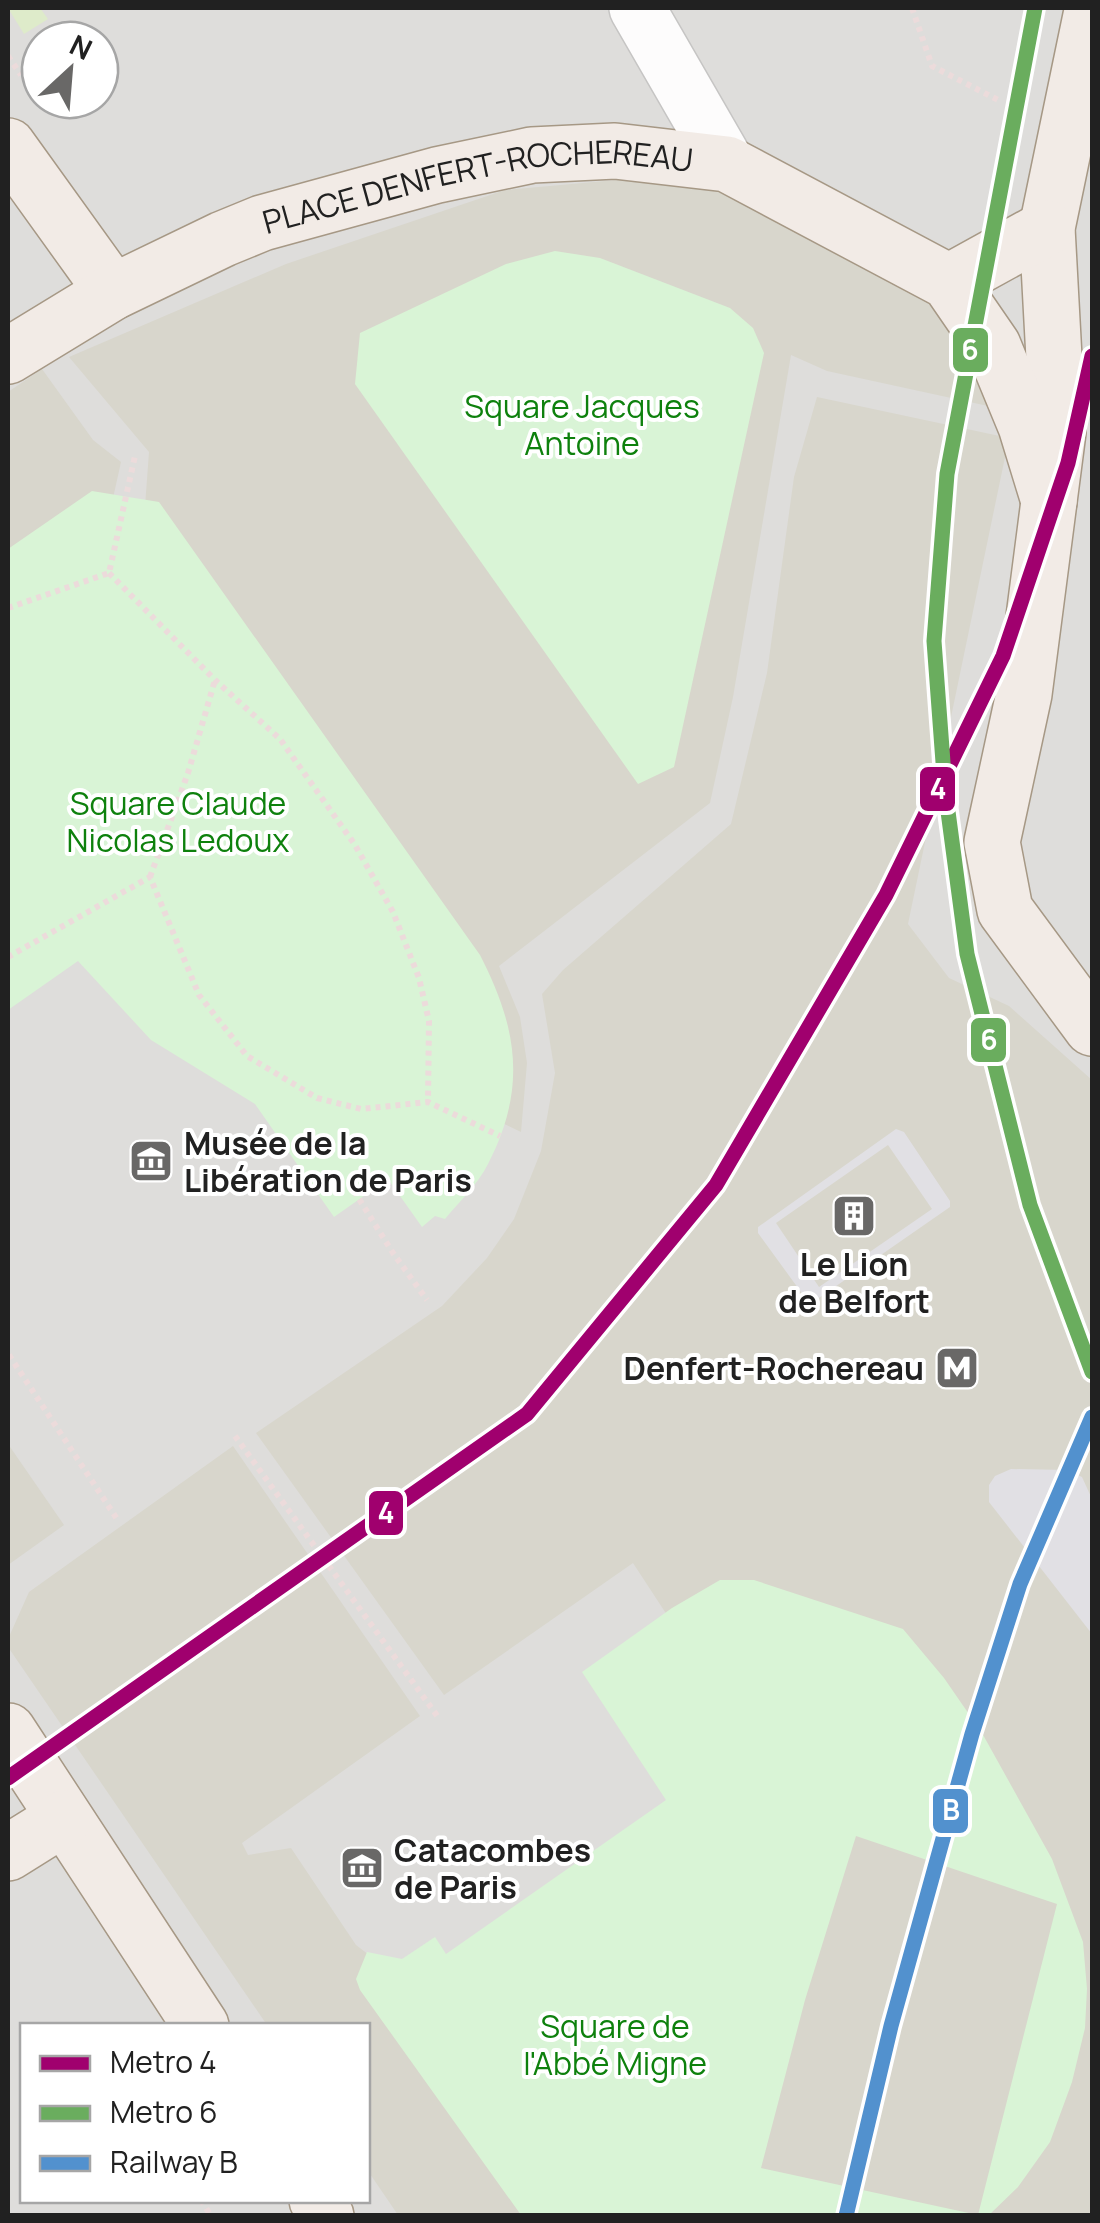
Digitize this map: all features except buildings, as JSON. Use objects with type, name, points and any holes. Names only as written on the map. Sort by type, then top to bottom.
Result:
[{"type":"main road","name":"PLACE DENFERT-ROCHEREAU","points":[[1092,11],[1047,228],[1058,432],[1024,694],[992,842],[1005,910],[1092,1028]]},
{"type":"main road","points":[[8,146],[113,292]]},
{"type":"main road","name":"PLACE DENFERT-ROCHEREAU","points":[[8,356],[113,292],[262,223],[437,175],[532,155],[615,151],[727,164],[949,282],[994,346],[1026,426],[1049,501]]},
{"type":"main road","points":[[949,282],[1047,228]]},
{"type":"main road","points":[[8,1731],[199,2023]]},
{"type":"main road","points":[[8,1853],[64,1818]]},
{"type":"street","points":[[637,8],[727,164]]},
{"type":"path","points":[[912,8],[932,66],[1066,134]]},
{"type":"path","points":[[109,573],[135,456]]},
{"type":"path","points":[[8,608],[109,573]]},
{"type":"path","points":[[109,573],[280,739],[355,845],[393,912],[419,978],[429,1021],[428,1102]]},
{"type":"path","points":[[8,957],[150,877],[188,773],[215,680]]},
{"type":"path","points":[[150,877],[199,995],[247,1056],[316,1098],[361,1109],[428,1102],[500,1136]]},
{"type":"path","points":[[354,1191],[427,1300]]},
{"type":"path","points":[[9,1354],[117,1520]]},
{"type":"path","points":[[235,1436],[438,1717]]},
{"type":"shaded area","points":[[8,8],[1092,8],[1092,2215],[8,2215]]},
{"type":"shaded area","points":[[638,178],[736,186],[885,266],[961,329],[988,406],[827,371],[791,355],[733,697],[710,803],[499,966],[520,1017],[527,1063],[521,1132],[467,1106],[139,588],[149,452],[69,357],[286,264],[505,190]]},
{"type":"shaded area","points":[[42,369],[93,440],[121,462],[100,557],[8,592],[8,392]]},
{"type":"shaded area","points":[[817,397],[1009,438],[908,924],[949,978],[1009,1006],[1092,1080],[1092,2215],[398,2215],[370,2174],[370,2023],[266,2023],[8,1647],[8,1639],[29,1592],[233,1446],[420,1716],[242,1843],[248,1855],[291,1848],[356,1945],[386,1968],[439,1984],[690,1804],[686,1644],[633,1563],[444,1695],[256,1433],[442,1306],[487,1258],[514,1219],[541,1151],[555,1073],[542,994],[563,970],[731,824],[767,673],[794,477]]},
{"type":"shaded area","points":[[896,1129],[904,1132],[950,1201],[950,1207],[816,1300],[806,1299],[758,1233],[758,1227]],"holes":[[[888,1145],[932,1209],[819,1287],[776,1223]]]},
{"type":"shaded area","points":[[8,1444],[64,1525],[8,1565]]},
{"type":"shaded area","points":[[1011,1469],[1067,1470],[1082,1477],[1092,1499],[1092,1634],[989,1502],[989,1485],[995,1476]]},
{"type":"green space","points":[[8,8],[40,8],[48,19],[20,20],[20,28]]},
{"type":"green space","name":"Square Jacques Antoine","points":[[555,251],[600,258],[730,308],[753,328],[764,353],[674,767],[638,784],[355,384],[360,333],[506,264]]},
{"type":"green space","name":"Square Claude Nicolas Ledoux","points":[[92,491],[159,502],[480,955],[510,1034],[513,1084],[509,1110],[488,1164],[445,1219],[435,1216],[422,1227],[388,1179],[334,1217],[255,1104],[151,1040],[78,961],[8,1010],[8,549]]},
{"type":"green space","name":"Square de l'Abbé Migne","points":[[720,1580],[754,1580],[903,1629],[944,1678],[982,1733],[1052,1859],[1083,1942],[1085,2028],[1072,2082],[1050,2142],[1018,2187],[989,2215],[978,2215],[521,2215],[360,1990],[356,1979],[367,1952],[402,1959],[435,1937],[446,1954],[666,1800],[582,1672],[672,1608]],"holes":[[[856,1836],[1057,1904],[978,2215],[761,2168],[805,2000]]]},
{"type":"metro line","name":"6","points":[[1035,8],[947,474],[934,641],[945,789],[967,954],[1030,1205],[1092,1372]]},
{"type":"metro line","name":"4","points":[[8,1778],[527,1414],[716,1185],[886,895],[1003,656],[1068,463],[1092,356]]},
{"type":"rail line","name":"B","points":[[846,2216],[891,2026],[972,1734],[1020,1584],[1092,1417]]},
{"type":"place","name":"Musée de la Libération de Paris","points":[[151,1161]]},
{"type":"place","name":"Le Lion de Belfort","points":[[854,1216]]},
{"type":"place","name":"Denfert-Rochereau","points":[[957,1368]]},
{"type":"place","name":"Catacombes de Paris","points":[[362,1868]]}]
